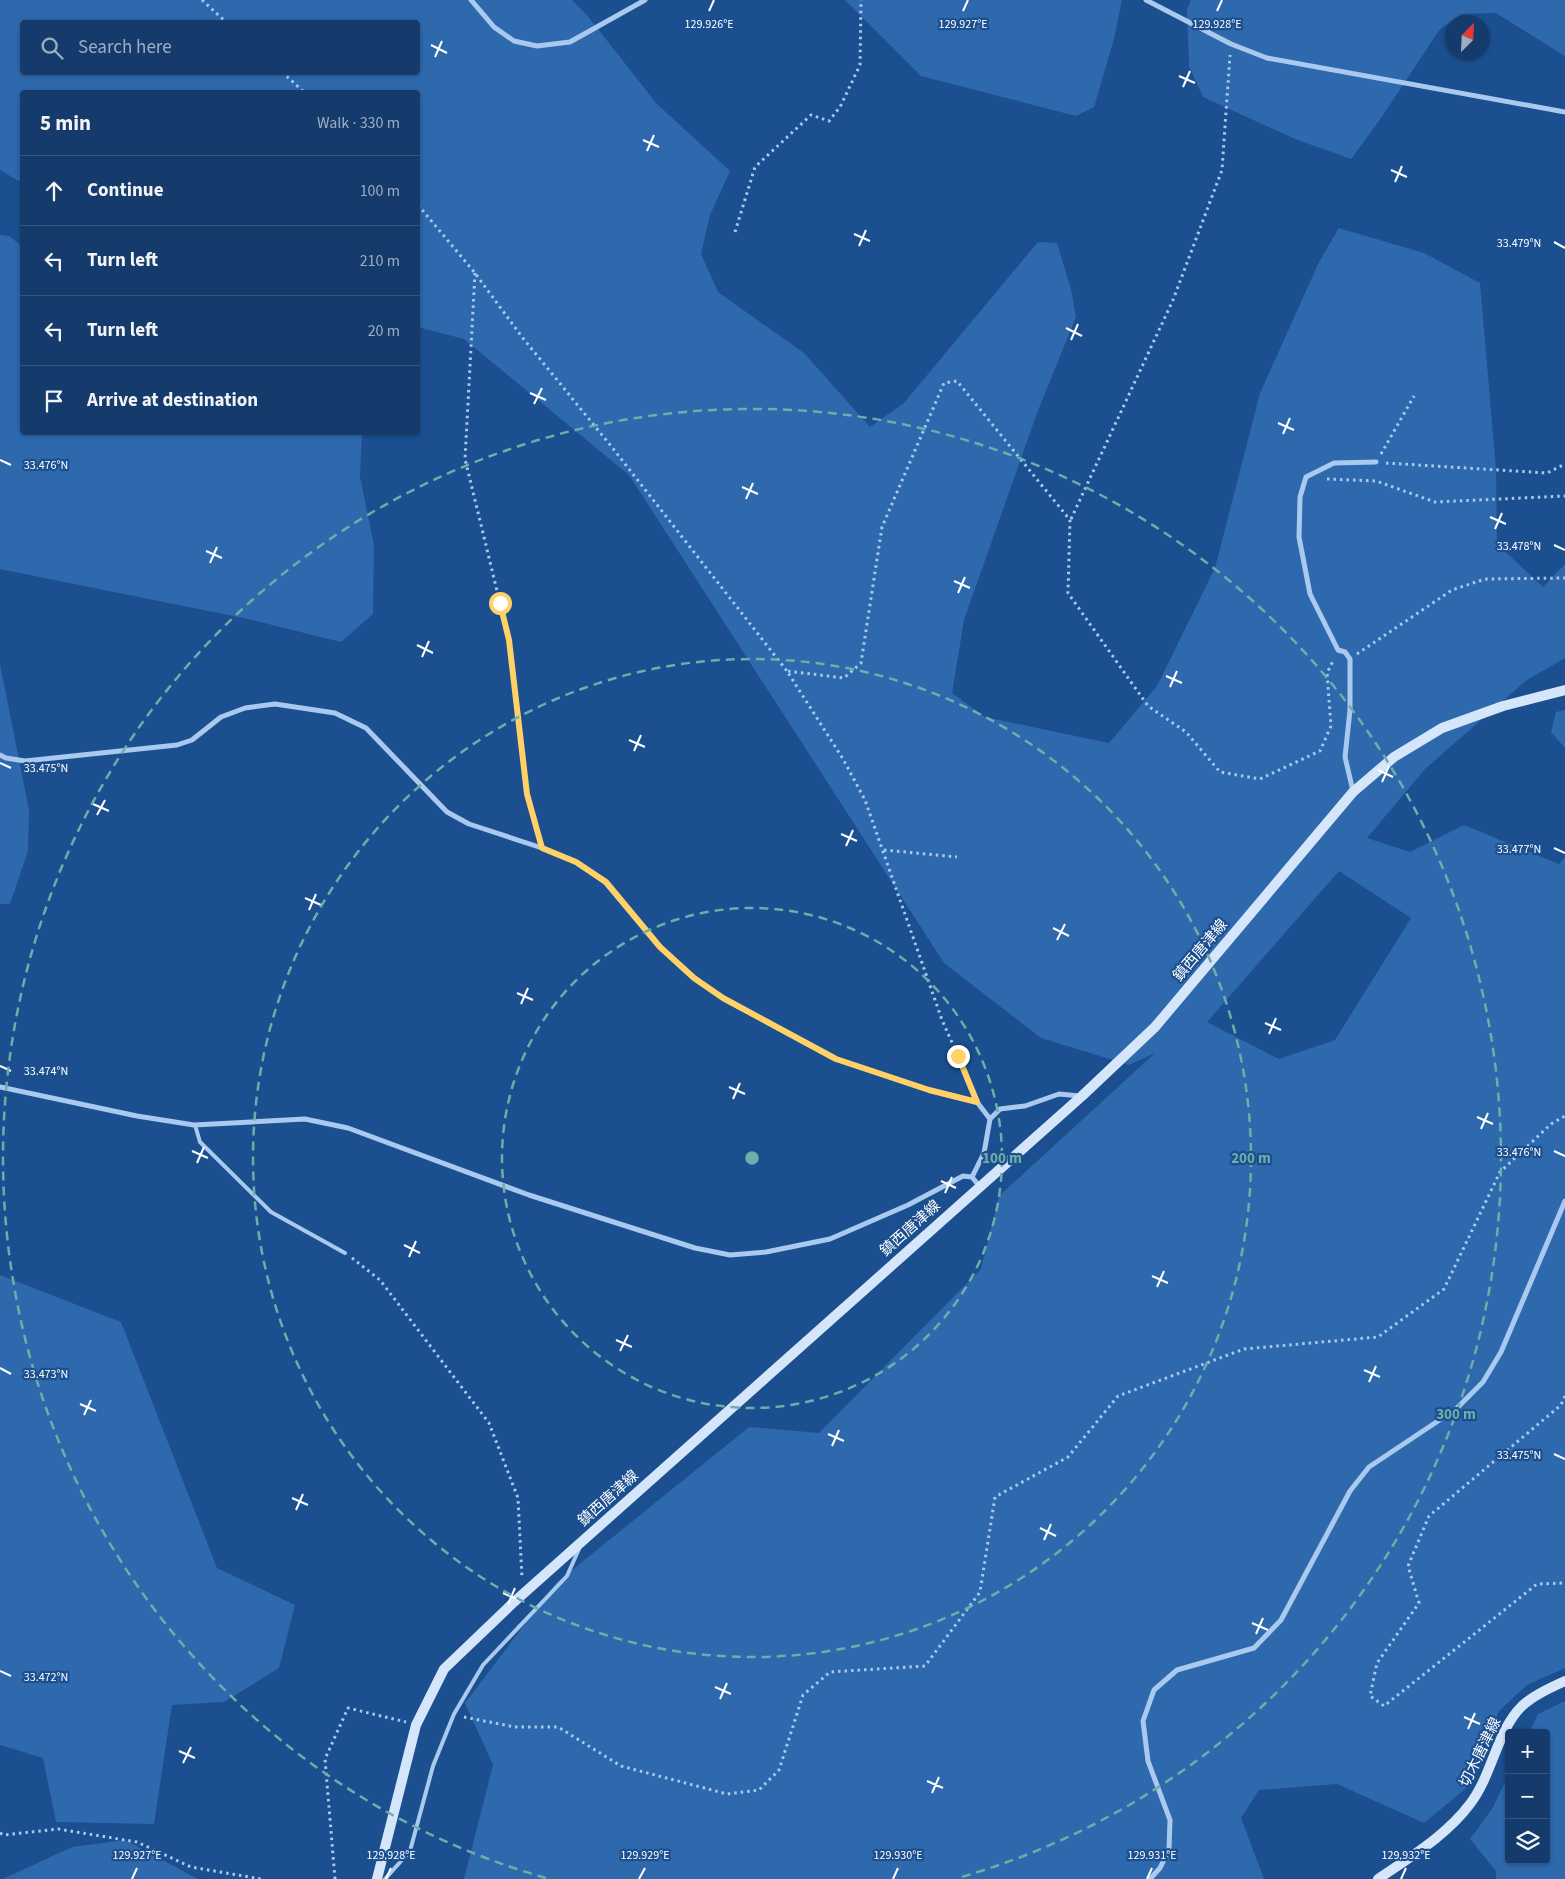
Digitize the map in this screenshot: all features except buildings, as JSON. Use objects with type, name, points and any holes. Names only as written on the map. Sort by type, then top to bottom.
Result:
[{"type":"main road","name":"鎮西唐津線","points":[[377,1879],[416,1724],[444,1669],[582,1540],[1082,1096],[1155,1027],[1353,792],[1394,757],[1442,728],[1503,706],[1565,690]]},
{"type":"main road","name":"切木唐津線","points":[[1378,1879],[1440,1835],[1470,1806],[1483,1786],[1507,1727],[1521,1707],[1535,1696],[1565,1681]]},
{"type":"street","points":[[471,0],[494,27],[514,41],[537,46],[570,42],[644,0]]},
{"type":"street","points":[[1146,0],[1231,44],[1267,58],[1565,112]]},
{"type":"street","points":[[1353,792],[1345,757],[1350,710],[1350,659],[1344,652],[1338,650],[1310,594],[1299,537],[1300,497],[1306,477],[1334,464],[1376,462]]},
{"type":"street","points":[[0,755],[26,762],[177,745],[192,740],[221,717],[245,708],[274,704],[335,713],[366,728],[447,812],[469,824],[542,848],[576,862],[606,882],[660,947],[694,978],[723,998],[836,1059],[929,1090],[977,1102],[990,1119]]},
{"type":"street","points":[[0,1087],[136,1116],[194,1124],[305,1119],[348,1128],[529,1195],[695,1248],[730,1255],[766,1252],[830,1238],[908,1205],[963,1176],[972,1177],[980,1187]]},
{"type":"street","points":[[972,1177],[984,1153],[990,1119],[1000,1109],[1025,1106],[1059,1094],[1082,1096]]},
{"type":"street","points":[[1150,1879],[1160,1868],[1169,1849],[1170,1820],[1148,1761],[1143,1721],[1154,1690],[1177,1670],[1254,1648],[1281,1620],[1350,1492],[1369,1467],[1456,1409],[1483,1382],[1501,1352],[1565,1201]]},
{"type":"lane","points":[[194,1124],[200,1142],[271,1212],[345,1253]]},
{"type":"lane","points":[[385,1879],[410,1851],[433,1766],[454,1714],[482,1665],[567,1576],[582,1540]]},
{"type":"path","points":[[202,0],[224,20]]},
{"type":"path","points":[[735,232],[755,167],[811,115],[829,121],[840,106],[860,65],[861,0]]},
{"type":"path","points":[[1231,44],[1222,170],[1174,300],[1070,520],[1068,593],[1148,706],[1186,732],[1220,772],[1260,779],[1320,751],[1331,726],[1327,673],[1338,650]]},
{"type":"path","points":[[285,75],[302,90]]},
{"type":"path","points":[[420,207],[475,273],[522,337],[611,446],[787,671],[843,759],[865,800],[942,1020],[977,1102]]},
{"type":"path","points":[[475,273],[465,459],[509,640],[527,794],[542,848]]},
{"type":"path","points":[[787,671],[844,678],[860,663],[882,526],[944,384],[958,381],[1070,520]]},
{"type":"path","points":[[1414,396],[1376,462],[1547,473],[1565,464]]},
{"type":"path","points":[[1306,477],[1376,482],[1435,502],[1565,496]]},
{"type":"path","points":[[1350,659],[1452,590],[1485,579],[1565,578]]},
{"type":"path","points":[[884,850],[957,856]]},
{"type":"path","points":[[454,1714],[515,1727],[558,1727],[622,1766],[727,1794],[760,1790],[779,1770],[803,1695],[830,1672],[925,1666],[980,1592],[994,1497],[1068,1457],[1118,1396],[1244,1349],[1378,1337],[1444,1289],[1500,1172],[1551,1124],[1565,1116]]},
{"type":"path","points":[[345,1253],[380,1280],[489,1423],[518,1498],[522,1579],[514,1602]]},
{"type":"path","points":[[1565,1396],[1561,1405],[1429,1516],[1408,1566],[1418,1603],[1377,1663],[1370,1696],[1384,1706],[1537,1584],[1565,1583]]},
{"type":"path","points":[[335,1879],[325,1759],[348,1708],[416,1724]]},
{"type":"path","points":[[0,1833],[4,1835],[58,1829],[137,1842],[191,1867],[260,1879]]},
{"type":"shaded area","points":[[0,0],[572,0],[587,15],[656,103],[730,171],[710,215],[701,254],[718,292],[804,353],[870,427],[904,403],[1038,242],[1057,243],[1071,289],[1076,317],[1037,413],[964,620],[952,693],[985,717],[1109,743],[1157,686],[1215,568],[1260,393],[1319,262],[1339,228],[1424,253],[1480,283],[1496,469],[1497,544],[1543,587],[1565,564],[1565,658],[1527,680],[1425,769],[1367,838],[1410,852],[1464,825],[1559,864],[1565,857],[1565,1668],[1527,1685],[1499,1711],[1465,1789],[1424,1823],[1337,1784],[1259,1790],[1241,1818],[1264,1879],[464,1879],[493,1765],[465,1703],[556,1583],[749,1427],[819,1433],[981,1269],[999,1196],[1155,1053],[1129,1065],[1041,1038],[944,963],[629,475],[464,339],[420,328],[420,90],[20,90],[20,182],[0,170]],"holes":[[[1339,871],[1411,918],[1335,1040],[1279,1059],[1207,1022]]]},
{"type":"shaded area","points":[[845,0],[1122,0],[1114,39],[1094,107],[1076,116],[921,76]]},
{"type":"shaded area","points":[[1191,0],[1565,0],[1565,56],[1496,13],[1445,15],[1445,25],[1440,29],[1379,121],[1351,159],[1295,139],[1203,97],[1189,66],[1187,9]]},
{"type":"shaded area","points":[[0,235],[9,236],[20,244],[20,435],[362,435],[360,477],[374,545],[373,614],[341,642],[248,619],[0,569]]},
{"type":"shaded area","points":[[0,664],[29,810],[28,851],[10,904],[0,904]]},
{"type":"shaded area","points":[[1565,710],[1565,748],[1551,732],[1556,712]]},
{"type":"shaded area","points":[[0,1275],[121,1322],[217,1568],[295,1605],[279,1668],[224,1702],[172,1705],[154,1824],[56,1822],[43,1758],[0,1745]]},
{"type":"shaded area","points":[[1565,1701],[1565,1879],[1496,1879],[1496,1871],[1470,1839],[1492,1809],[1505,1782],[1505,1864],[1550,1864],[1550,1729],[1531,1729],[1538,1714]]},
{"type":"shaded area","points":[[125,1840],[198,1879],[3,1879],[72,1847]]},
{"type":"route","points":[[500,603],[509,640],[527,794],[542,848],[576,862],[606,882],[660,947],[694,978],[723,998],[836,1059],[929,1090],[977,1102],[958,1056]]}]
